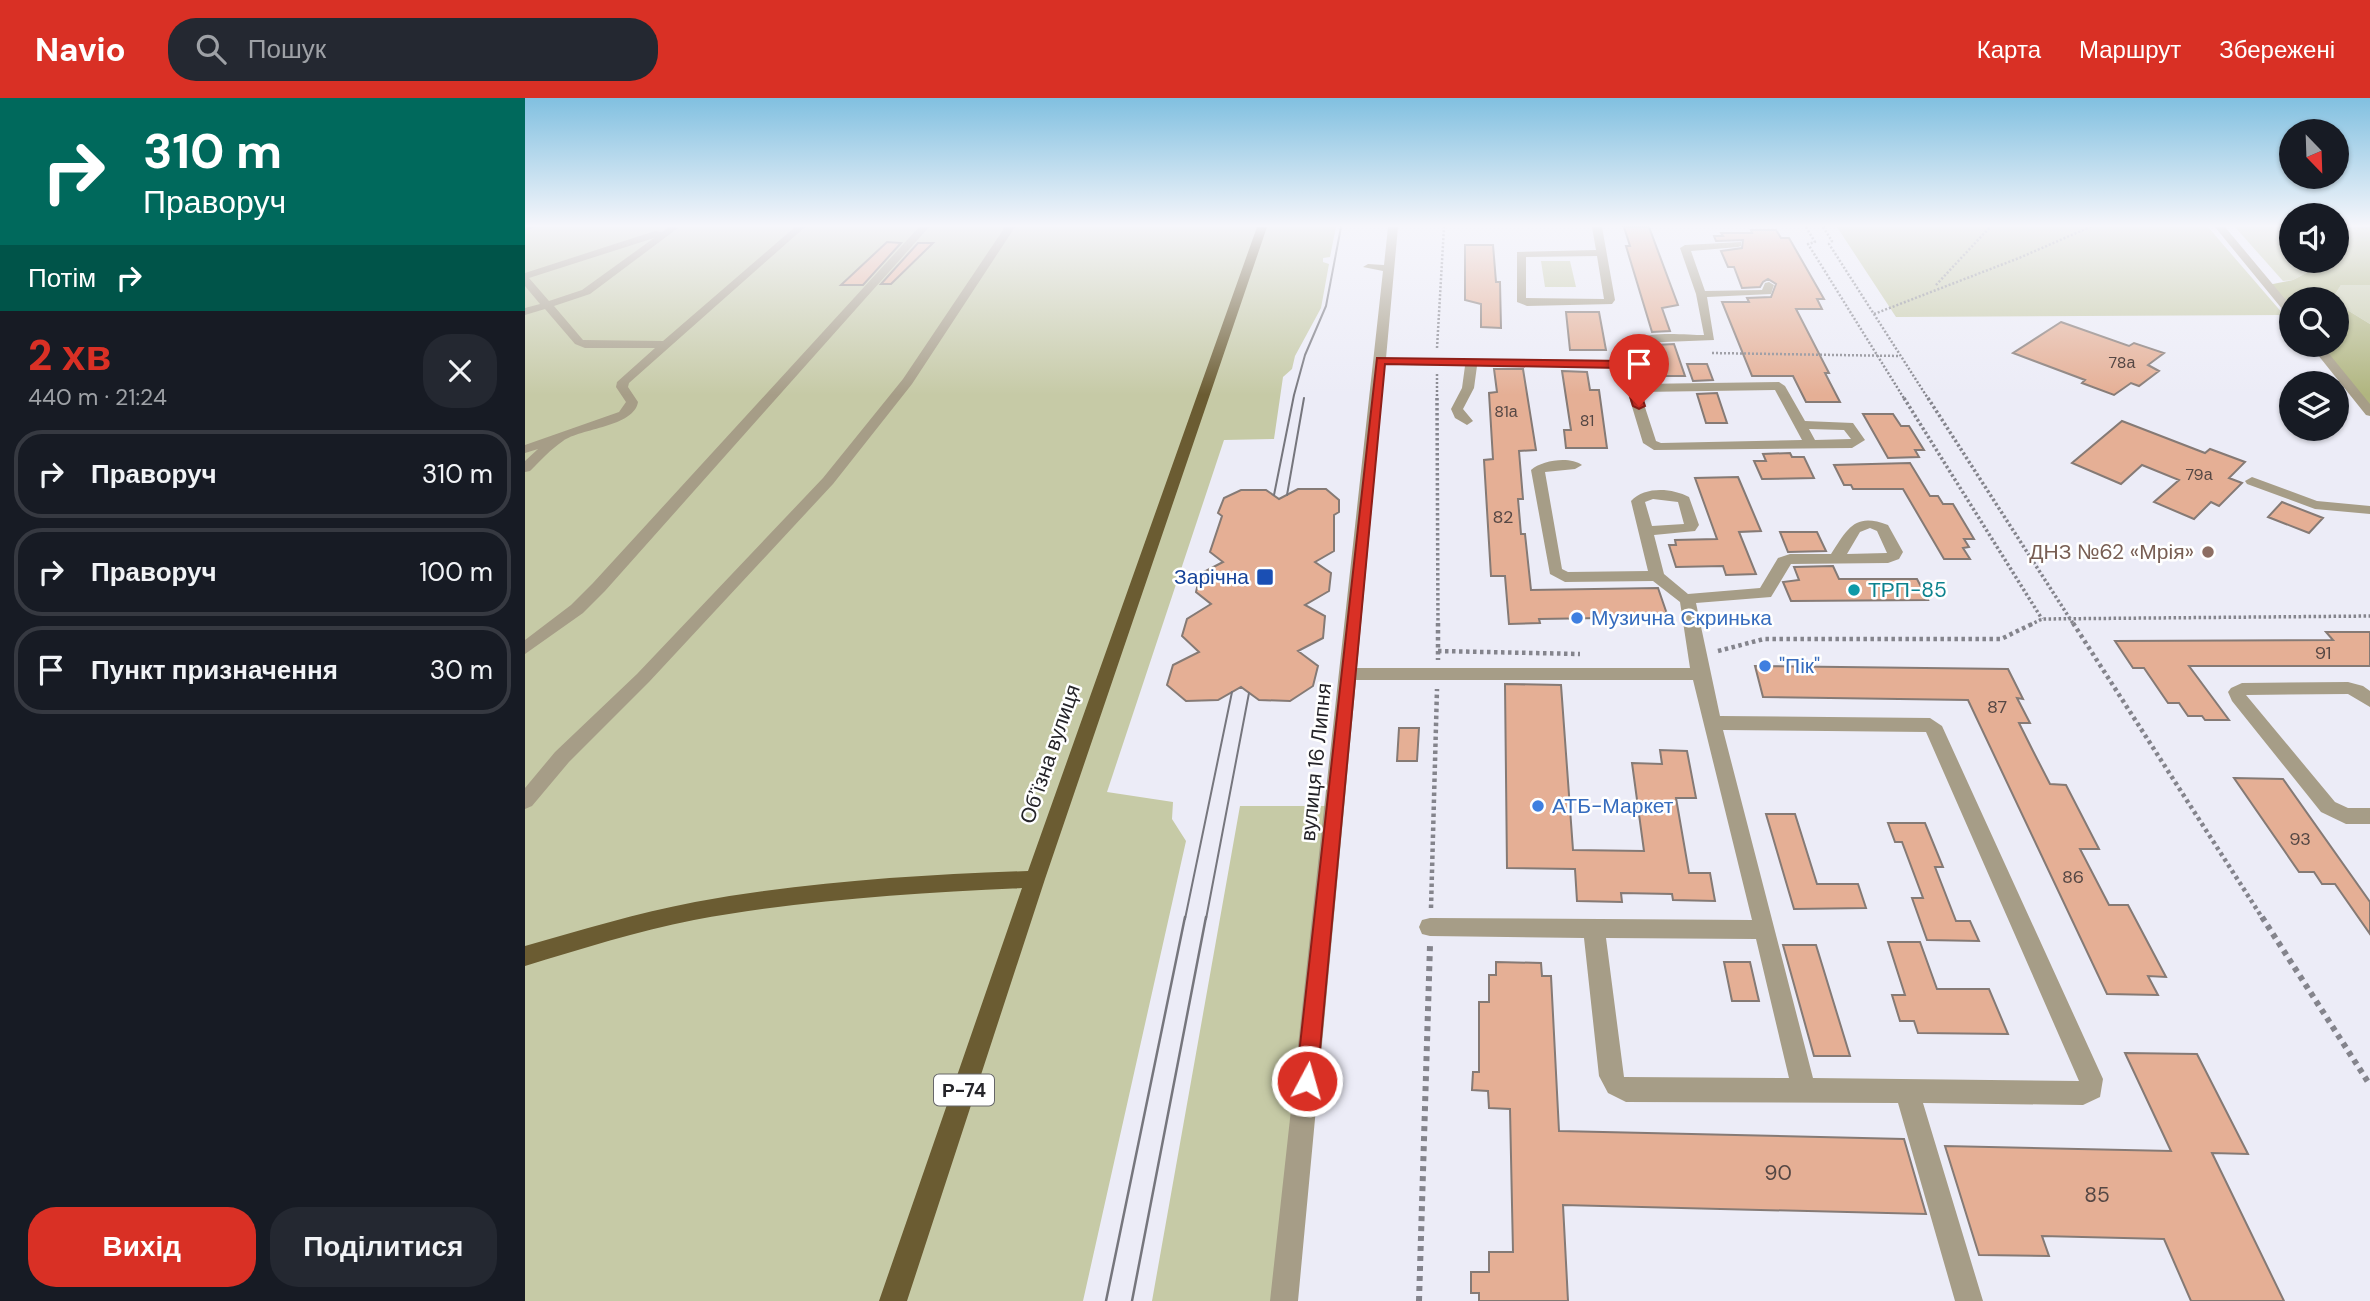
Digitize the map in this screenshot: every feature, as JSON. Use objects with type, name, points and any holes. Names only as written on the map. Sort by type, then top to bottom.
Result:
[{"type":"main road","name":"Обʼїзна вулиця","points":[[893,1301],[1035,879],[1242,283]]},
{"type":"main road","points":[[525,956],[615,929],[694,911],[768,899],[930,883],[1035,879]]},
{"type":"street","points":[[529,283],[546,307],[585,345],[665,344]]},
{"type":"street","points":[[525,312],[586,292],[598,283]]},
{"type":"street","points":[[525,449],[623,415],[631,408],[632,402],[622,387],[623,382],[735,283]]},
{"type":"street","points":[[525,648],[577,609],[599,587],[873,283]]},
{"type":"street","points":[[525,801],[562,757],[643,678],[828,481],[908,381],[973,283]]},
{"type":"street","name":"вулиця 16 Липня","points":[[1284,1301],[1388,283]]},
{"type":"street","points":[[1521,283],[1521,300],[1528,303],[1608,302],[1605,283]]},
{"type":"street","points":[[1697,283],[1710,338],[1637,340],[1628,344],[1623,353],[1653,446],[1852,444],[1858,440],[1848,426],[1801,425]]},
{"type":"street","points":[[2266,283],[2279,298]]},
{"type":"street","points":[[1701,294],[1763,293],[1767,292],[1769,285]]},
{"type":"street","points":[[2326,357],[2370,412]]},
{"type":"street","points":[[1380,361],[1625,364]]},
{"type":"street","points":[[1467,421],[1459,415],[1457,409],[1468,388],[1472,361]]},
{"type":"street","points":[[1633,388],[1779,387],[1811,444]]},
{"type":"street","points":[[525,468],[559,438]]},
{"type":"street","points":[[1575,465],[1545,466],[1538,470],[1555,571],[1565,577],[1657,576]]},
{"type":"street","points":[[2252,481],[2315,505],[2370,510]]},
{"type":"street","points":[[1646,531],[1657,576],[1679,596],[1687,598],[1765,593],[1786,559],[1837,556]]},
{"type":"street","points":[[1687,598],[1699,665],[1804,1090]]},
{"type":"street","points":[[1348,674],[1438,675],[1699,665]]},
{"type":"street","points":[[2370,701],[2357,690],[2348,688],[2242,689],[2237,692],[2238,697],[2328,807],[2346,816],[2370,817]]},
{"type":"street","points":[[1594,929],[1611,1076],[1616,1085],[1626,1090],[2083,1093],[2091,1089],[2091,1079],[1936,731],[1930,725],[1713,723]]},
{"type":"street","points":[[1430,927],[1765,930]]},
{"type":"street","points":[[1907,1090],[1969,1301]]},
{"type":"path","points":[[1419,1301],[1438,675],[1437,361],[1441,283]]},
{"type":"path","points":[[1832,283],[2042,619]]},
{"type":"path","points":[[1854,283],[2370,1085]]},
{"type":"path","points":[[1933,289],[1938,283]]},
{"type":"path","points":[[1874,314],[1949,283]]},
{"type":"path","points":[[1703,353],[1901,356]]},
{"type":"path","points":[[1699,665],[1764,639],[2001,639],[2042,619],[2370,615]]},
{"type":"path","points":[[1438,651],[1588,654]]},
{"type":"green space","points":[[525,283],[1326,283],[1321,308],[1295,356],[1292,369],[1283,377],[1274,439],[1224,440],[1107,792],[1173,802],[1172,819],[1186,841],[1083,1301],[525,1301]]},
{"type":"green space","points":[[1544,283],[1575,283],[1576,287],[1545,287]]},
{"type":"green space","points":[[1874,283],[2256,283],[2279,309],[2279,315],[1896,317]]},
{"type":"green space","points":[[2370,283],[2340,287],[2279,287],[2279,298],[2268,285]]},
{"type":"green space","points":[[2370,285],[2370,324],[2349,311],[2349,287],[2340,287]]},
{"type":"green space","points":[[2349,311],[2370,324],[2370,412],[2349,386],[2349,371],[2337,371],[2326,357],[2349,357]]},
{"type":"green space","points":[[1240,806],[1334,806],[1284,1301],[1152,1301]]},
{"type":"building","points":[[843,283],[865,283],[863,285],[841,285]]},
{"type":"building","points":[[1465,283],[1500,283],[1501,328],[1481,327],[1481,304],[1465,300]]},
{"type":"building","points":[[1637,283],[1670,283],[1678,305],[1662,308],[1670,331],[1652,332]]},
{"type":"building","points":[[1740,283],[1762,283],[1760,287],[1742,288]]},
{"type":"building","points":[[1815,283],[1824,299],[1817,299],[1822,309],[1796,309],[1829,373],[1825,373],[1840,402],[1806,402],[1793,376],[1752,376],[1722,302],[1749,302],[1747,298],[1771,297],[1776,284]]},
{"type":"building","points":[[1566,312],[1599,312],[1606,350],[1570,350]]},
{"type":"building","points":[[2061,322],[2129,346],[2134,343],[2164,353],[2148,365],[2159,371],[2139,386],[2131,383],[2114,395],[2082,383],[2085,380],[2013,353]]},
{"type":"building","points":[[1674,344],[1685,376],[1665,376],[1656,345]]},
{"type":"building","points":[[1687,364],[1707,364],[1713,380],[1693,381]]},
{"type":"building","points":[[1494,369],[1523,369],[1536,450],[1519,451],[1523,499],[1518,499],[1521,534],[1525,534],[1531,590],[1658,588],[1668,617],[1539,619],[1540,623],[1509,624],[1505,576],[1491,576],[1484,460],[1493,459],[1489,393],[1497,392]]},
{"type":"building","points":[[1562,371],[1587,372],[1590,390],[1599,390],[1607,448],[1566,448],[1564,430],[1571,430]]},
{"type":"building","points":[[1717,393],[1727,423],[1706,423],[1697,394]]},
{"type":"building","points":[[1863,414],[1893,414],[1901,426],[1909,426],[1924,450],[1915,450],[1919,457],[1888,458]]},
{"type":"building","points":[[2122,421],[2205,453],[2210,449],[2245,462],[2229,478],[2242,483],[2219,506],[2211,502],[2194,519],[2154,502],[2179,480],[2142,465],[2121,484],[2072,463]]},
{"type":"building","points":[[1790,453],[1792,457],[1804,457],[1814,478],[1762,479],[1754,461],[1766,461],[1763,454]]},
{"type":"building","points":[[1910,463],[1930,496],[1938,496],[1943,504],[1953,504],[1974,539],[1964,539],[1969,547],[1963,548],[1970,559],[1944,559],[1903,489],[1853,489],[1851,485],[1844,485],[1834,465]]},
{"type":"building","points":[[1738,477],[1761,531],[1739,532],[1756,574],[1726,575],[1723,566],[1676,567],[1669,545],[1676,545],[1675,540],[1717,539],[1695,478]]},
{"type":"building","points":[[1298,489],[1326,489],[1339,500],[1339,512],[1334,515],[1334,551],[1315,562],[1331,573],[1329,591],[1305,605],[1325,616],[1323,638],[1298,651],[1318,666],[1313,686],[1290,701],[1259,700],[1241,687],[1218,700],[1186,701],[1167,685],[1173,665],[1199,652],[1182,636],[1187,619],[1211,604],[1196,592],[1200,574],[1223,562],[1210,552],[1222,516],[1218,513],[1224,498],[1241,490],[1266,490],[1279,499]]},
{"type":"building","points":[[2282,502],[2323,518],[2309,533],[2268,517]]},
{"type":"building","points":[[1780,532],[1817,532],[1826,551],[1788,552]]},
{"type":"building","name":"ТРП-85","points":[[1833,566],[1839,579],[1917,579],[1928,600],[1791,601],[1783,582],[1799,580],[1794,567]]},
{"type":"building","points":[[2326,632],[2370,632],[2370,666],[2189,666],[2229,720],[2205,720],[2202,716],[2188,716],[2179,703],[2168,703],[2144,668],[2133,668],[2115,641],[2333,640]]},
{"type":"building","points":[[1755,666],[2008,669],[2023,699],[2017,698],[2030,723],[2019,723],[2033,751],[2050,784],[2066,785],[2099,849],[2080,849],[2109,905],[2128,905],[2166,977],[2148,976],[2158,995],[2107,994],[1968,700],[1763,697]]},
{"type":"building","points":[[1505,684],[1561,685],[1573,850],[1644,851],[1632,763],[1662,764],[1660,750],[1687,751],[1696,798],[1676,798],[1689,873],[1710,873],[1715,901],[1673,900],[1672,894],[1621,893],[1622,902],[1577,901],[1575,869],[1507,868]]},
{"type":"building","points":[[1399,728],[1419,728],[1417,761],[1397,761]]},
{"type":"building","points":[[2234,778],[2283,779],[2370,902],[2370,934],[2335,884],[2322,884],[2314,872],[2299,872]]},
{"type":"building","points":[[1766,814],[1795,814],[1817,884],[1858,884],[1866,908],[1794,909]]},
{"type":"building","points":[[1888,823],[1925,823],[1943,867],[1935,867],[1956,921],[1970,921],[1979,941],[1927,940],[1912,898],[1923,898],[1902,842],[1895,842]]},
{"type":"building","points":[[1888,942],[1920,942],[1937,989],[1989,989],[2008,1034],[1918,1033],[1914,1021],[1900,1021],[1892,995],[1905,995]]},
{"type":"building","points":[[1783,945],[1816,945],[1850,1056],[1814,1056]]},
{"type":"building","points":[[1496,962],[1541,963],[1542,976],[1551,976],[1559,1131],[1904,1139],[1926,1214],[1563,1205],[1568,1301],[1479,1301],[1479,1293],[1471,1293],[1471,1272],[1489,1272],[1489,1252],[1513,1252],[1510,1109],[1489,1108],[1488,1091],[1472,1090],[1473,1072],[1479,1072],[1479,1002],[1489,1002],[1489,975],[1496,975]]},
{"type":"building","points":[[1724,962],[1750,962],[1759,1001],[1732,1001]]},
{"type":"building","points":[[2125,1053],[2197,1054],[2248,1154],[2212,1153],[2284,1301],[2191,1301],[2164,1239],[2042,1236],[2049,1256],[1979,1255],[1945,1146],[2171,1151]]},
{"type":"tram line","points":[[1274,495],[1294,395],[1305,355],[1326,306],[1330,283]]},
{"type":"tram line","points":[[1287,495],[1304,398]]},
{"type":"tram line","points":[[1185,919],[1232,692]]},
{"type":"tram line","points":[[1206,919],[1249,693]]},
{"type":"tram line","points":[[1106,1301],[1185,917]]},
{"type":"tram line","points":[[1132,1301],[1206,917]]},
{"type":"place","name":"ДНЗ №62 «Мрія»","points":[[2208,552]]},
{"type":"place","name":"Зарічна","points":[[1265,577]]},
{"type":"place","name":"ТРП-85","points":[[1854,590]]},
{"type":"place","name":"Музична Скринька","points":[[1577,618]]},
{"type":"place","name":"\"Пік\"","points":[[1765,666]]},
{"type":"place","name":"АТБ-Маркет","points":[[1538,806]]},
{"type":"route","points":[[1307,1081],[1380,361],[1625,364],[1639,406]]}]
